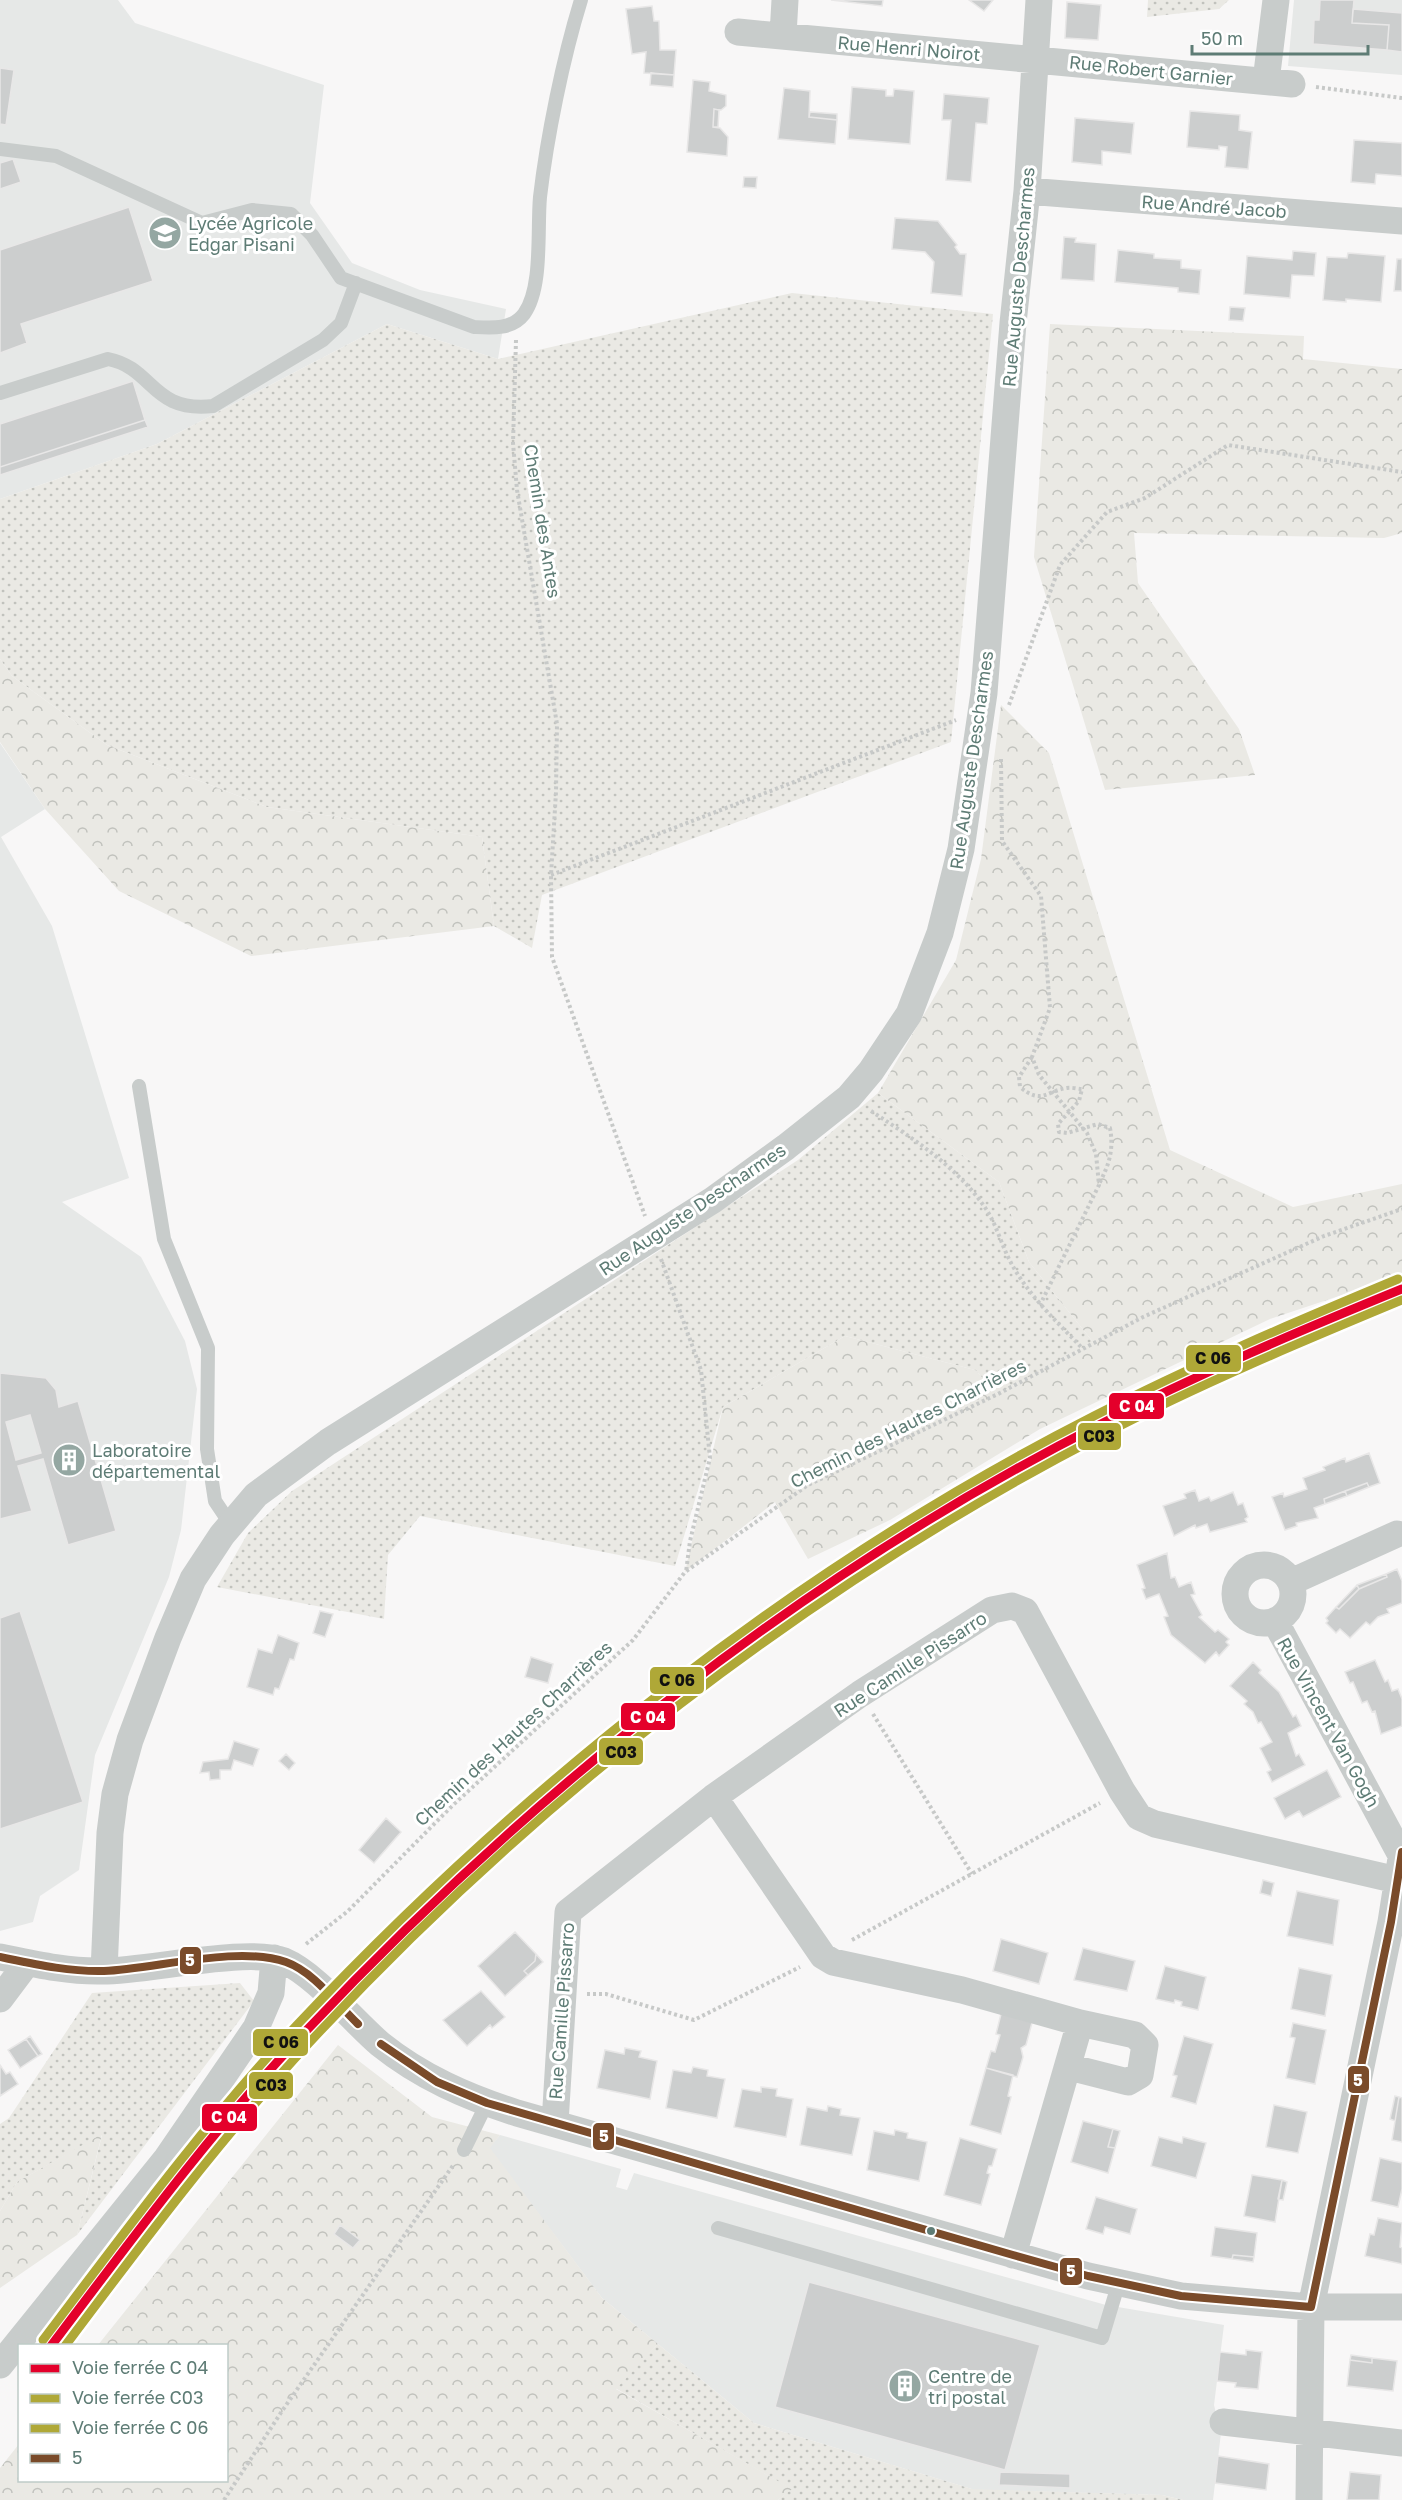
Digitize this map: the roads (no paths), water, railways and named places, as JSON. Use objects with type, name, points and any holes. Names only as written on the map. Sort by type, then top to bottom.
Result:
[{"type":"street","points":[[783,35],[785,0]]},
{"type":"street","name":"Rue Auguste Descharmes","points":[[104,1971],[110,1833],[115,1794],[130,1740],[193,1579],[231,1525],[256,1495],[328,1442],[713,1200],[849,1097],[871,1071],[909,1014],[940,933],[993,713],[1039,0]]},
{"type":"street","name":"Rue Robert Garnier","points":[[1036,58],[1279,83],[1276,0]]},
{"type":"street","name":"Rue Henri Noirot","points":[[738,32],[1036,58]]},
{"type":"street","name":"Rue André Jacob","points":[[1027,191],[1402,221]]},
{"type":"street","points":[[1291,1582],[1397,1534]]},
{"type":"street","name":"Rue Vincent Van Gogh","points":[[1259,1565],[1278,1568],[1291,1582],[1293,1601],[1289,1609],[1275,1621],[1256,1622],[1247,1618],[1236,1602],[1237,1583],[1250,1569],[1259,1565]]},
{"type":"street","name":"Rue Camille Pissarro","points":[[555,2123],[568,1912],[714,1797],[860,1694],[992,1610],[1011,1606],[1025,1611],[1122,1791],[1138,1816],[1155,1824],[1400,1862]]},
{"type":"street","name":"Rue Vincent Van Gogh","points":[[1275,1621],[1400,1862]]},
{"type":"street","points":[[714,1797],[823,1956],[833,1962],[962,1990],[1080,2023],[1135,2035],[1145,2046],[1140,2075],[1128,2082],[1069,2067]]},
{"type":"street","points":[[1309,2500],[1311,2307],[1400,1862]]},
{"type":"street","points":[[0,1957],[27,1963],[104,1971],[238,1958],[279,1960],[312,1981],[381,2044],[437,2082],[487,2103],[1013,2255],[1181,2296],[1311,2307],[1402,2307]]},
{"type":"street","points":[[0,2364],[167,2158],[256,2028],[271,1993],[279,1960]]},
{"type":"street","points":[[0,1999],[27,1963]]},
{"type":"street","points":[[1013,2255],[1080,2023]]},
{"type":"street","points":[[1223,2422],[1402,2443]]},
{"type":"lane","points":[[0,149],[56,156],[202,223],[252,210],[291,214],[312,235],[341,278],[474,327],[493,328],[517,323],[526,312],[534,289],[541,196],[556,107],[580,0]]},
{"type":"lane","points":[[0,393],[108,359],[124,362],[171,402],[193,409],[213,406],[323,340],[341,322],[356,283]]},
{"type":"lane","points":[[139,1086],[164,1239],[208,1348],[207,1449],[215,1501],[231,1525]]},
{"type":"lane","points":[[464,2150],[487,2103]]},
{"type":"lane","points":[[718,2228],[1102,2338],[1119,2282]]},
{"type":"rail line","name":"C03","points":[[67,2344],[153,2229],[214,2153],[309,2043],[396,1953],[487,1866],[582,1783],[680,1704],[781,1630],[885,1560],[992,1495],[1176,1398],[1402,1300]]},
{"type":"place","name":"Lycée Agricole Edgar Pisani","points":[[165,233]]},
{"type":"place","name":"Laboratoire départemental","points":[[69,1460]]},
{"type":"place","name":"Centre de tri postal","points":[[905,2386]]}]
